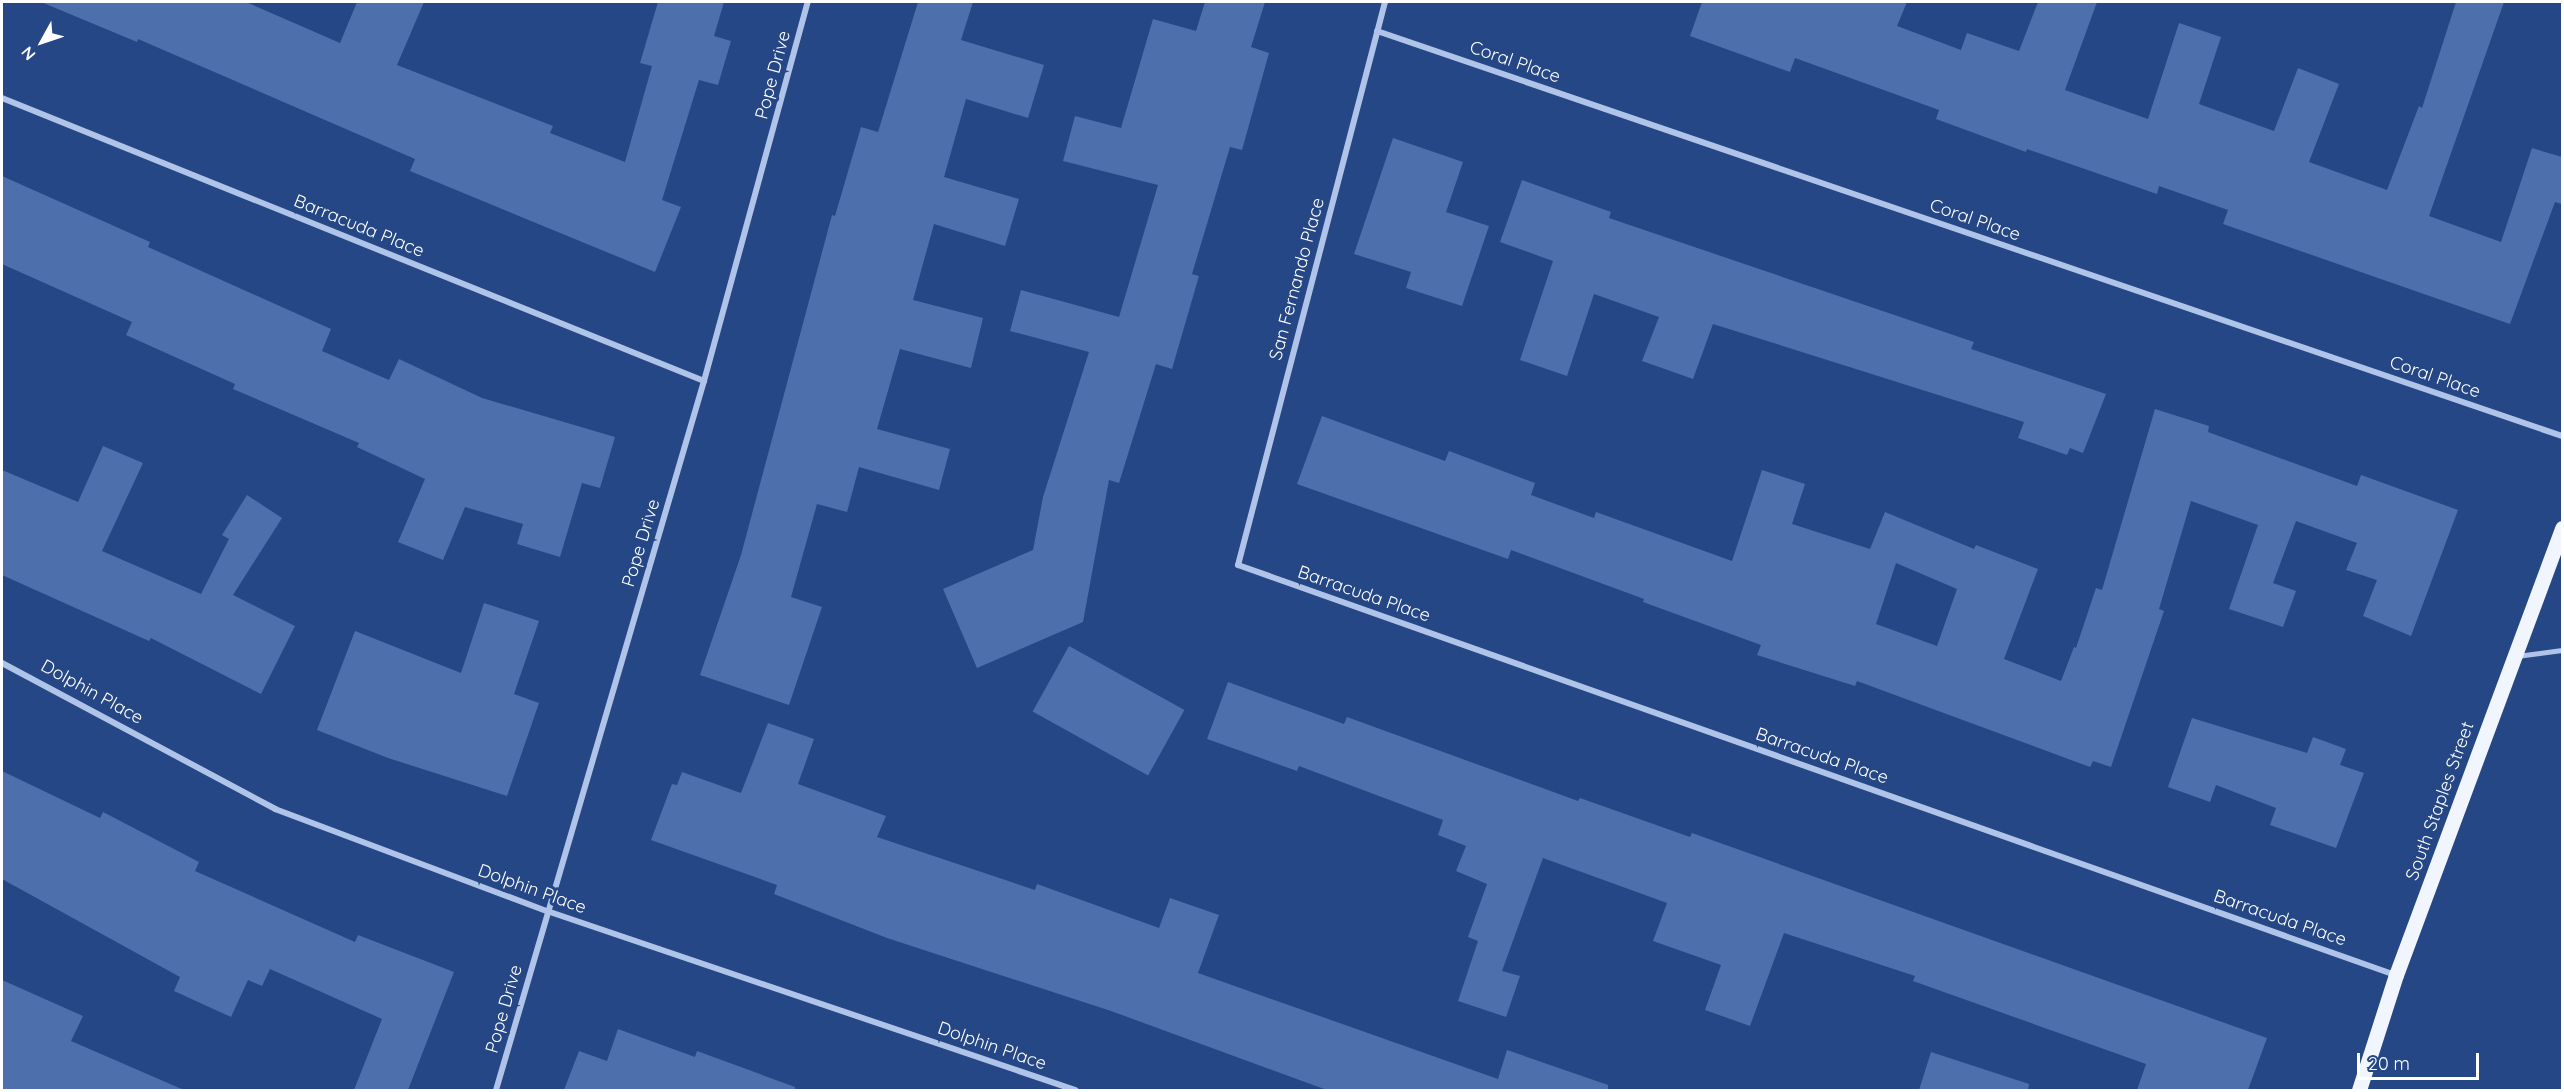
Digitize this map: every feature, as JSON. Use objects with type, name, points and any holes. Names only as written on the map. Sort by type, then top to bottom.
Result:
[{"type":"main road","name":"South Staples Street","points":[[2359,1090],[2396,975],[2562,528]]},
{"type":"street","name":"Pope Drive","points":[[496,1090],[704,381],[808,2]]},
{"type":"street","name":"San Fernando Place","points":[[1238,565],[1385,2]]},
{"type":"street","name":"Coral Place","points":[[1377,31],[2562,436]]},
{"type":"street","name":"Barracuda Place","points":[[2,98],[704,381]]},
{"type":"street","name":"Barracuda Place","points":[[1238,565],[2396,975]]},
{"type":"street","name":"Dolphin Place","points":[[2,663],[275,809],[547,911],[1075,1090]]},
{"type":"lane","points":[[2515,656],[2562,650]]},
{"type":"building","points":[[41,2],[246,2],[340,43],[357,2],[424,2],[397,65],[553,126],[550,133],[625,162],[652,66],[640,63],[658,2],[724,2],[714,36],[731,41],[718,85],[699,80],[662,200],[681,207],[655,272],[410,171],[415,159],[138,39],[137,42]]},
{"type":"building","points":[[918,2],[973,2],[961,40],[1044,65],[1028,118],[966,99],[944,177],[1019,199],[1005,246],[934,224],[913,300],[983,318],[971,368],[900,349],[877,429],[950,449],[939,490],[859,467],[847,512],[817,504],[791,597],[822,607],[789,705],[700,675],[741,555],[832,215],[835,216],[861,127],[878,132]]},
{"type":"building","points":[[1205,2],[1265,2],[1251,47],[1269,53],[1242,150],[1230,147],[1192,274],[1199,276],[1172,369],[1156,364],[1119,483],[1109,480],[1083,622],[977,668],[943,589],[1033,550],[1043,497],[1089,352],[1010,331],[1021,290],[1119,317],[1158,185],[1063,161],[1075,116],[1121,128],[1153,19],[1196,31]]},
{"type":"building","points":[[1702,2],[1907,2],[1897,26],[1961,50],[1967,33],[2019,51],[2038,2],[2097,2],[2065,90],[2148,119],[2179,23],[2221,37],[2199,104],[2274,131],[2298,68],[2339,84],[2309,162],[2387,190],[2419,106],[2422,108],[2456,2],[2504,2],[2429,216],[2501,242],[2532,148],[2562,157],[2562,204],[2555,202],[2510,324],[2223,224],[2228,210],[2159,186],[2157,194],[2027,149],[2026,152],[1936,119],[1939,110],[1795,58],[1790,72],[1690,36]]},
{"type":"building","points":[[1393,138],[1463,162],[1446,212],[1489,226],[1462,306],[1406,288],[1411,272],[1354,254]]},
{"type":"building","points":[[2,176],[150,242],[148,247],[331,329],[322,351],[389,380],[399,359],[482,398],[615,437],[600,488],[582,483],[560,557],[517,544],[523,524],[465,507],[443,560],[398,542],[425,479],[357,447],[359,443],[233,389],[235,384],[126,335],[132,322],[2,264]]},
{"type":"building","points":[[1522,180],[1611,212],[1609,218],[1974,342],[1971,349],[2106,394],[2083,453],[2070,448],[2067,455],[2018,438],[2024,422],[1713,324],[1693,379],[1642,361],[1659,317],[1594,294],[1567,376],[1520,360],[1553,261],[1500,242]]},
{"type":"building","points":[[2155,409],[2209,426],[2208,432],[2357,486],[2361,475],[2458,510],[2411,636],[2363,616],[2377,580],[2346,570],[2357,543],[2296,521],[2273,583],[2296,591],[2283,627],[2229,609],[2258,525],[2191,501],[2159,609],[2164,611],[2111,767],[2093,761],[2090,767],[1857,681],[1855,686],[1757,655],[1761,645],[1511,550],[1508,559],[1297,484],[1322,416],[1445,461],[1449,451],[1535,483],[1531,495],[1594,518],[1596,512],[1732,561],[1762,470],[1805,484],[1792,524],[1870,549],[1885,512],[1974,549],[1976,545],[2038,569],[2004,659],[2061,681],[2074,647],[2076,648],[2096,588],[2102,590]],"holes":[[[1896,563],[1957,589],[1937,646],[1876,624]]]},
{"type":"building","points":[[103,446],[143,463],[102,551],[201,594],[229,539],[222,535],[247,495],[282,518],[233,595],[295,626],[261,694],[151,638],[149,641],[2,575],[2,470],[78,502]]},
{"type":"building","points":[[484,603],[539,621],[514,694],[539,703],[507,796],[388,758],[317,730],[355,631],[461,673]]},
{"type":"building","points":[[1069,646],[1184,710],[1148,776],[1033,712]]},
{"type":"building","points":[[1228,682],[1344,724],[1347,717],[1578,801],[1580,798],[1690,837],[1692,833],[2267,1038],[2248,1090],[2137,1090],[2146,1064],[1913,981],[1915,976],[1784,933],[1750,1026],[1705,1010],[1721,965],[1653,941],[1667,903],[1543,858],[1502,971],[1520,976],[1506,1017],[1458,1001],[1478,941],[1468,937],[1487,884],[1456,871],[1466,846],[1438,835],[1443,820],[1299,766],[1297,771],[1207,739]]},
{"type":"building","points":[[2192,718],[2307,753],[2313,737],[2346,749],[2340,765],[2364,773],[2336,848],[2270,825],[2276,808],[2216,785],[2210,802],[2168,787]]},
{"type":"building","points":[[768,723],[814,739],[798,784],[886,816],[877,837],[1035,890],[1037,884],[1159,928],[1170,898],[1219,915],[1198,973],[1498,1079],[1507,1050],[1608,1085],[1608,1090],[1327,1090],[1111,1011],[887,938],[774,894],[777,885],[651,840],[672,784],[677,785],[682,772],[741,793]]},
{"type":"building","points":[[2,771],[100,818],[103,812],[199,862],[195,871],[355,942],[358,935],[454,972],[408,1090],[354,1090],[382,1019],[270,969],[262,986],[248,980],[231,1017],[174,991],[180,977],[2,879]]},
{"type":"building","points":[[2,980],[83,1016],[71,1041],[184,1090],[2,1090]]},
{"type":"building","points":[[618,1029],[695,1057],[697,1051],[795,1087],[795,1090],[564,1090],[579,1051],[607,1061]]},
{"type":"building","points":[[1931,1052],[2029,1084],[2028,1090],[1919,1090]]}]
